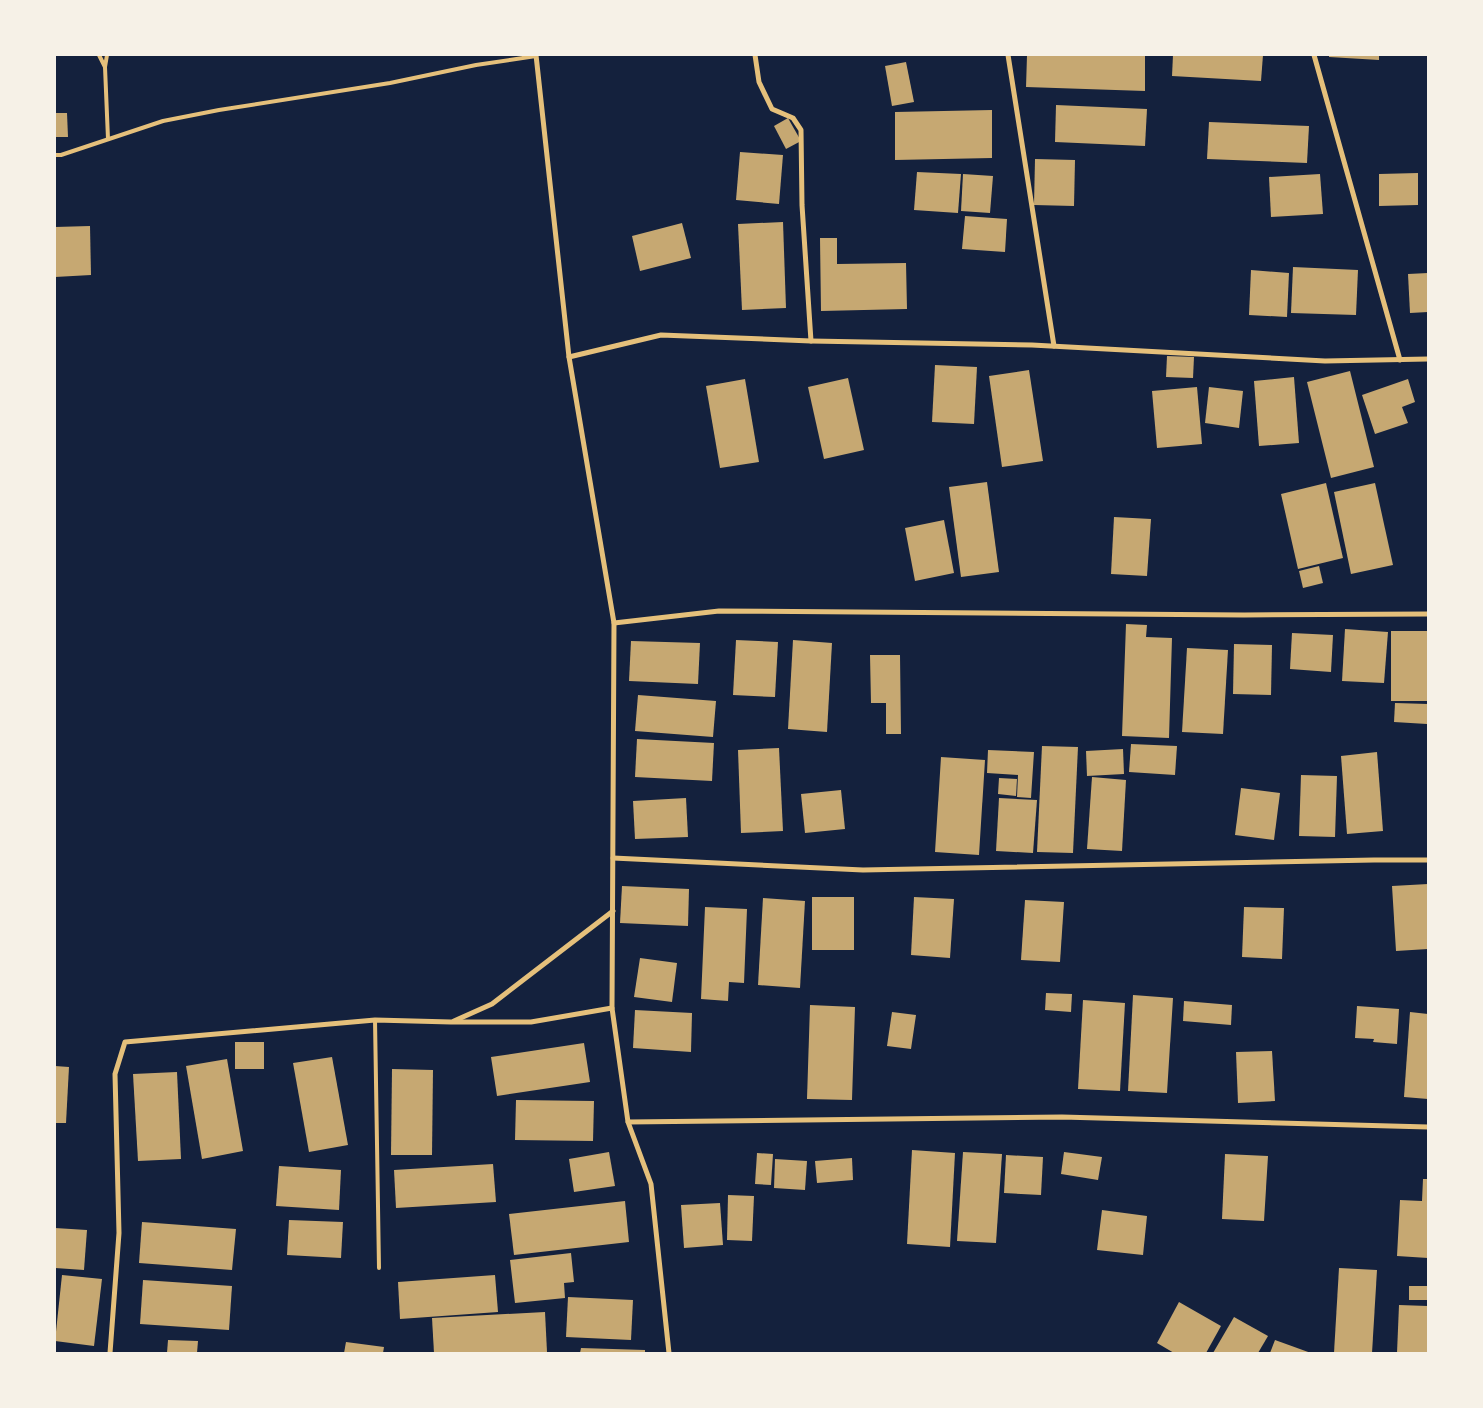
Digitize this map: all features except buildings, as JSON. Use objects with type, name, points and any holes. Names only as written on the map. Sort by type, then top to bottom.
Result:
[{"type":"street","points":[[755,55],[759,82],[772,109],[793,118],[801,130],[802,205],[811,342]]},
{"type":"street","points":[[1008,55],[1054,346]]},
{"type":"street","points":[[1314,55],[1400,360]]},
{"type":"street","points":[[536,56],[569,357],[614,623],[612,1008],[628,1122],[651,1184],[669,1353]]},
{"type":"street","points":[[569,357],[661,335],[811,342],[1054,346],[1325,361],[1428,359]]},
{"type":"street","points":[[614,623],[719,611],[1234,615],[1428,614]]},
{"type":"street","points":[[614,858],[863,870],[1428,860]]},
{"type":"street","points":[[451,1022],[492,1004],[613,911]]},
{"type":"street","points":[[110,1353],[119,1233],[115,1074],[125,1042],[375,1020],[531,1022],[612,1008]]},
{"type":"street","points":[[628,1122],[1062,1117],[1428,1127]]},
{"type":"lane","points":[[99,55],[105,67]]},
{"type":"lane","points":[[106,55],[108,139]]},
{"type":"lane","points":[[55,155],[62,155],[163,121],[219,110],[390,83],[476,65],[536,56]]},
{"type":"lane","points":[[375,1020],[379,1268]]}]
